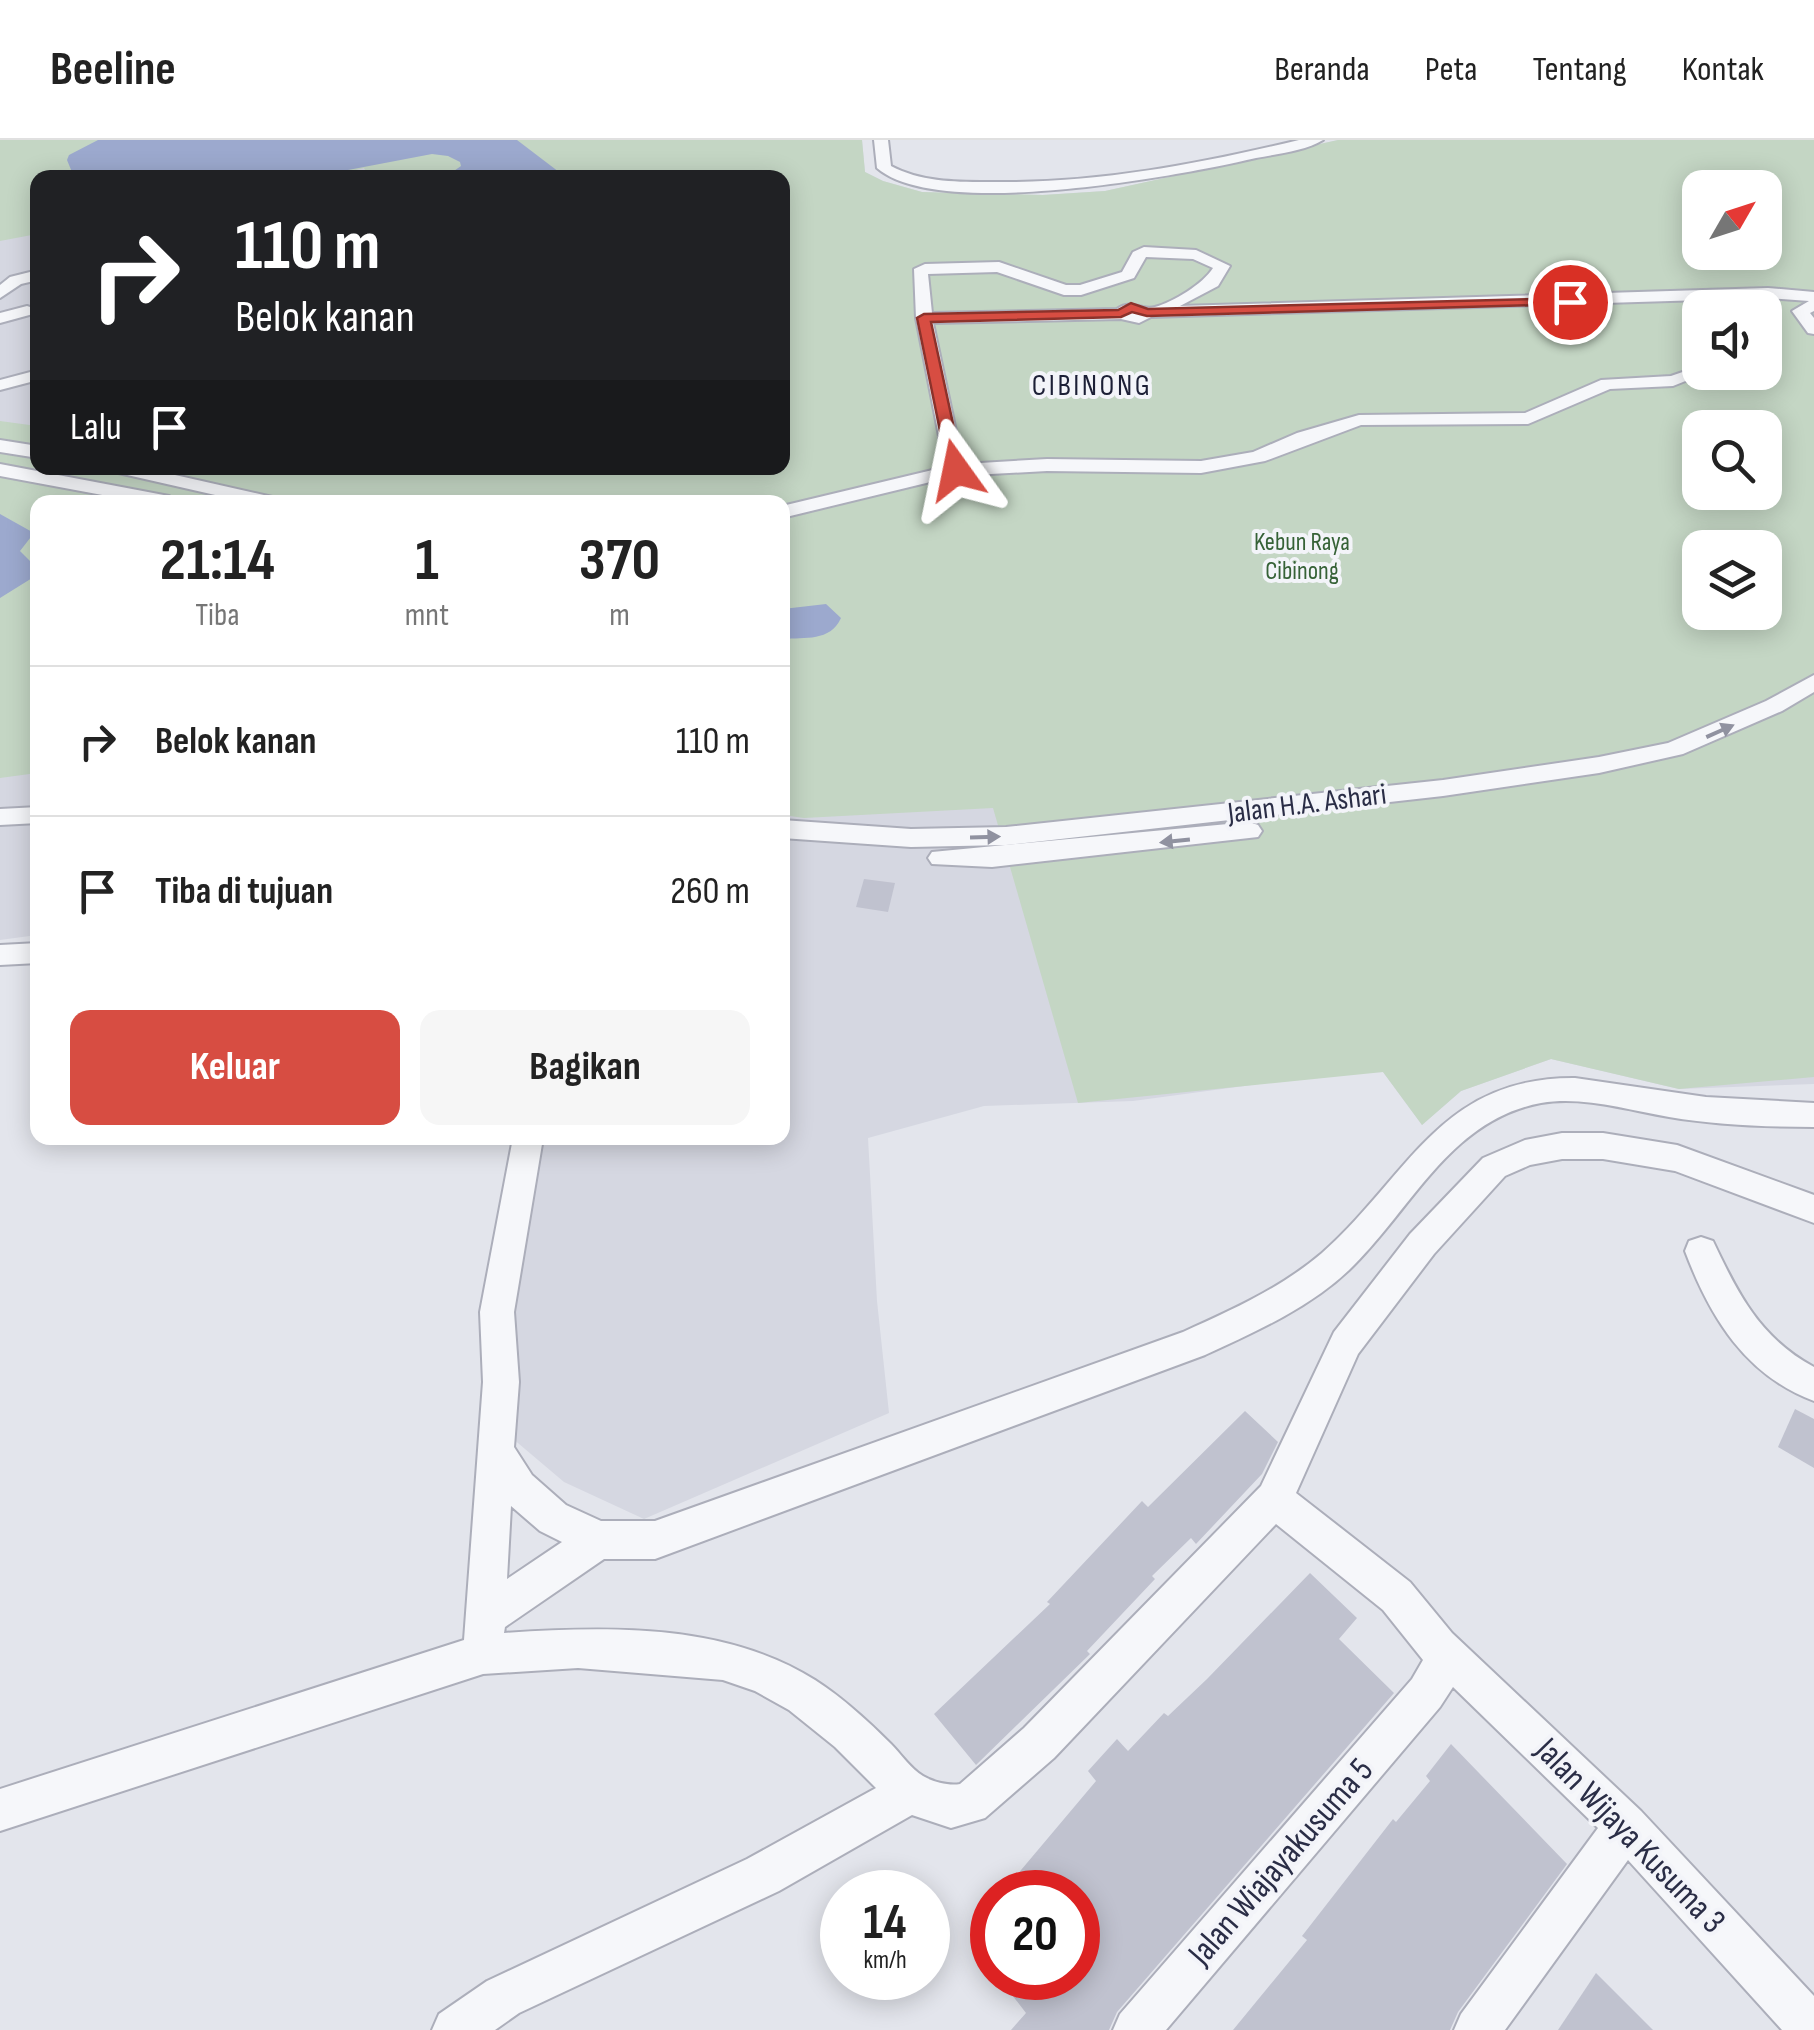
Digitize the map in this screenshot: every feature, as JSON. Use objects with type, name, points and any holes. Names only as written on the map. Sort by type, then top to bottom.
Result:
[{"type":"street","points":[[881,140],[884,168],[913,181],[1034,188],[1150,178],[1316,140]]},
{"type":"street","points":[[956,470],[924,318],[920,272],[999,266],[1064,290],[1081,290],[1128,275],[1138,254],[1144,252],[1196,255],[1222,266],[1212,283],[1153,312]]},
{"type":"street","points":[[0,293],[16,280],[30,276]]},
{"type":"street","points":[[1782,294],[1814,297]]},
{"type":"street","points":[[924,318],[1121,314],[1131,307],[1153,312],[1682,298]]},
{"type":"street","points":[[1814,305],[1800,311],[1814,329]]},
{"type":"street","points":[[0,318],[30,311]]},
{"type":"street","points":[[0,385],[30,377]]},
{"type":"street","points":[[790,510],[956,470],[1015,465],[1159,468],[1232,463],[1359,420],[1528,420],[1607,384],[1682,378]]},
{"type":"street","points":[[0,446],[30,451]]},
{"type":"street","points":[[0,470],[132,495]]},
{"type":"street","points":[[152,475],[239,495]]},
{"type":"street","name":"Jalan H.A. Ashari","points":[[790,830],[992,858],[1194,839],[1568,789],[1647,765],[1814,682]]},
{"type":"street","name":"Jalan H.A. Ashari","points":[[1647,765],[1717,755],[1814,707]]},
{"type":"street","points":[[0,804],[30,802]]},
{"type":"street","points":[[0,817],[30,815]]},
{"type":"street","name":"Jalan H.A. Ashari","points":[[790,847],[910,848]]},
{"type":"street","points":[[0,955],[30,953]]},
{"type":"street","points":[[496,1450],[502,1466],[553,1518],[598,1540],[656,1540],[1193,1344],[1242,1321],[1335,1262],[1435,1144],[1499,1103],[1538,1092],[1576,1088],[1704,1110],[1814,1115]]},
{"type":"street","points":[[484,1635],[501,1382],[497,1312],[527,1145]]},
{"type":"street","points":[[484,1635],[578,1648],[722,1660],[751,1670],[802,1696],[850,1732],[910,1793],[951,1807],[970,1804],[997,1782],[1274,1499],[1346,1343],[1422,1244],[1505,1159],[1562,1146],[1647,1152],[1678,1158],[1814,1209]]},
{"type":"street","points":[[1702,1251],[1722,1306],[1736,1327],[1814,1385]]},
{"type":"street","name":"Jalan Wijaya Kusuma 3","points":[[1274,1499],[1405,1604],[1441,1648],[1626,1826],[1809,2028]]},
{"type":"street","points":[[0,1810],[184,1752],[484,1635],[598,1540]]},
{"type":"street","name":"Jalan Wiajayakusuma 5","points":[[1136,2030],[1426,1693],[1445,1662],[1441,1648]]},
{"type":"street","points":[[455,2030],[504,1997],[762,1875],[910,1793]]},
{"type":"street","points":[[1476,2030],[1626,1826]]},
{"type":"shaded area","name":"Kebun Raya Cibinong","points":[[0,140],[862,140],[865,172],[883,181],[922,192],[1043,195],[1105,191],[1338,140],[1814,140],[1814,1084],[1679,1089],[1551,1059],[1461,1091],[1422,1125],[1383,1072],[1333,1074],[1133,1101],[984,1106],[868,1138],[877,1301],[889,1413],[644,1519],[564,1482],[512,1438],[509,1286],[542,1145],[790,1145],[790,495],[30,495],[30,936],[0,940]]},
{"type":"green space","name":"Kebun Raya Cibinong","points":[[0,140],[862,140],[865,172],[883,181],[922,192],[1043,195],[1105,191],[1338,140],[1814,140],[1814,1077],[1679,1089],[1551,1059],[1461,1091],[1422,1125],[1383,1072],[1078,1103],[993,808],[790,816],[790,495],[30,495],[30,774],[0,778],[0,421],[30,425],[30,475],[790,475],[790,170],[30,170],[30,235],[0,241]]},
{"type":"water","points":[[98,140],[517,140],[556,170],[455,170],[460,162],[432,154],[348,170],[71,170],[69,155]]},
{"type":"water","points":[[0,514],[30,531],[30,538],[20,551],[30,561],[30,579],[0,598]]},
{"type":"water","points":[[826,604],[841,618],[824,635],[790,639],[790,608]]},
{"type":"building","points":[[864,879],[895,883],[888,912],[856,907]]},
{"type":"building","points":[[1795,1409],[1814,1419],[1814,1468],[1778,1447]]},
{"type":"building","points":[[1245,1411],[1278,1442],[1262,1474],[1196,1544],[1191,1538],[1152,1576],[1155,1579],[1087,1651],[1090,1654],[976,1765],[934,1714],[1050,1604],[1047,1602],[1142,1501],[1148,1507]]},
{"type":"building","points":[[1310,1573],[1357,1618],[1339,1639],[1394,1693],[1117,2012],[1109,2030],[1011,2030],[1026,2013],[1016,2000],[1100,2000],[1100,1870],[1021,1870],[1096,1781],[1088,1771],[1117,1739],[1128,1751],[1164,1713],[1168,1716]]},
{"type":"building","points":[[1451,1744],[1567,1864],[1458,2012],[1450,2030],[1233,2030],[1307,1940],[1302,1936],[1393,1819],[1396,1822],[1430,1781],[1426,1776]]},
{"type":"building","points":[[1596,1973],[1653,2030],[1558,2030]]},
{"type":"district","name":"CIBINONG","points":[[1092,386]]},
{"type":"route","points":[[956,470],[924,318],[1121,314],[1127,307],[1147,312],[1570,302]]}]
